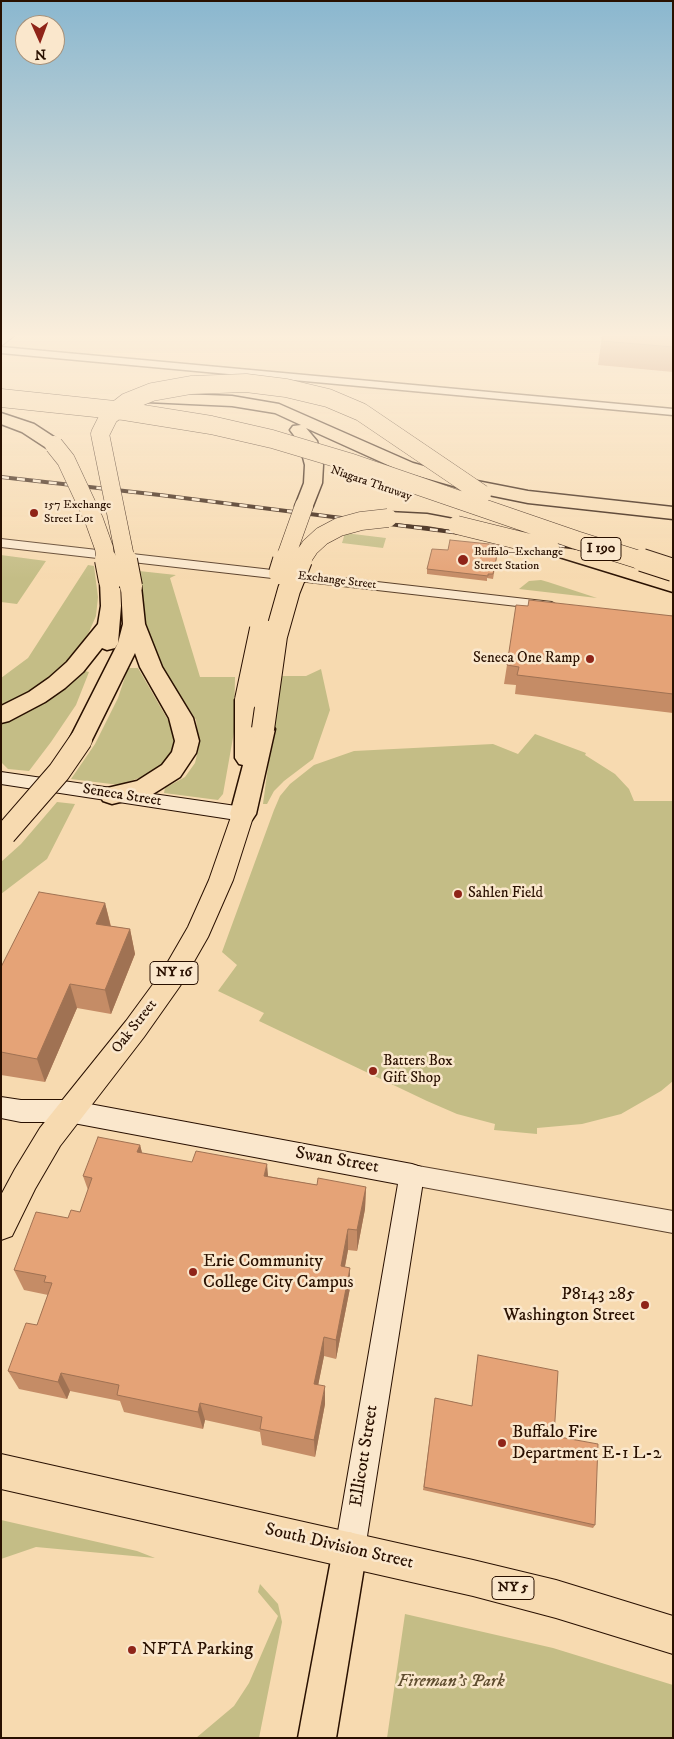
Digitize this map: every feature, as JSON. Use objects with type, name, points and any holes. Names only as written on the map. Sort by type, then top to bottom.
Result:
[{"type":"highway","name":"Niagara Thruway","points":[[72,417],[140,425],[244,446],[342,474],[550,548],[673,586]]},
{"type":"highway","points":[[108,417],[101,429],[100,445],[131,586],[134,624],[151,667],[181,718],[186,741],[181,757],[171,771],[144,788],[112,795]]},
{"type":"highway","name":"Niagara Thruway","points":[[159,417],[243,432],[350,462],[531,525],[673,570]]},
{"type":"highway","points":[[248,786],[246,700],[259,637],[266,612],[313,482],[314,465],[308,441],[298,429],[276,417]]},
{"type":"highway","points":[[298,417],[389,459],[425,473],[474,486],[528,497],[673,512]]},
{"type":"highway","points":[[369,417],[531,525]]},
{"type":"highway","points":[[1,418],[44,437],[54,445],[66,460],[94,520],[104,548],[110,581],[109,626],[99,704]]},
{"type":"highway","points":[[243,814],[248,786],[263,729],[276,636],[289,590],[300,562],[310,547],[322,536],[360,521],[408,518],[457,525],[550,548]]},
{"type":"highway","points":[[3,836],[60,772],[81,740],[125,653],[134,624]]},
{"type":"highway","points":[[1,716],[37,697],[57,683],[75,667],[109,626]]},
{"type":"highway","name":"Oak Street","points":[[1,1226],[25,1178],[50,1136],[135,1029],[171,979],[199,930],[221,880],[243,814]]},
{"type":"highway","name":"South Division Street","points":[[1,1471],[350,1549],[556,1599],[673,1635]]},
{"type":"main road","name":"Seneca Street","points":[[1,778],[243,814]]},
{"type":"main road","name":"Swan Street","points":[[1,1107],[21,1111],[68,1111],[412,1175]]},
{"type":"main road","name":"Ellicott Street","points":[[317,1738],[412,1175]]},
{"type":"street","name":"Exchange Street","points":[[1,543],[567,608]]},
{"type":"street","name":"Swan Street","points":[[412,1175],[673,1222]]},
{"type":"green space","points":[[345,533],[386,538],[383,548],[342,543]]},
{"type":"green space","points":[[1,555],[46,561],[17,604],[1,602]]},
{"type":"green space","points":[[88,565],[94,566],[98,597],[96,616],[89,632],[78,650],[55,676],[1,710],[1,678],[28,658]]},
{"type":"green space","points":[[139,571],[176,575],[170,578],[200,677],[235,677],[234,732],[223,794],[218,800],[164,793],[165,788],[185,777],[195,763],[199,746],[196,720],[157,659],[143,627]]},
{"type":"green space","points":[[541,580],[597,598],[519,589],[529,581]]},
{"type":"green space","points":[[128,668],[138,668],[172,727],[177,743],[166,765],[148,775],[119,785],[71,779],[95,744],[118,698]]},
{"type":"green space","points":[[321,669],[330,710],[313,759],[284,781],[274,791],[267,804],[263,804],[280,676],[306,676]]},
{"type":"green space","points":[[81,670],[89,672],[76,705],[51,742],[29,771],[8,769],[1,762],[1,724],[21,716],[51,696]]},
{"type":"green space","name":"Sahlen Field","points":[[535,734],[586,753],[585,755],[615,774],[629,789],[634,801],[673,801],[673,1081],[661,1091],[621,1114],[582,1124],[537,1128],[537,1134],[494,1130],[495,1124],[457,1114],[427,1101],[259,1021],[264,1013],[218,991],[237,965],[222,952],[274,810],[280,796],[290,784],[314,765],[354,751],[493,744],[518,754]]},
{"type":"green space","points":[[57,802],[75,804],[47,859],[1,894],[1,862],[21,844]]},
{"type":"green space","points":[[1,1520],[137,1551],[155,1558],[36,1547],[1,1559]]},
{"type":"green space","points":[[260,1584],[278,1604],[282,1622],[259,1738],[196,1738],[234,1706],[249,1683],[278,1616],[258,1592]]},
{"type":"green space","name":"Fireman's Park","points":[[405,1614],[553,1648],[673,1685],[673,1738],[387,1738]]},
{"type":"building","name":"Buffalo–Exchange Street Station","points":[[450,540],[499,545],[493,574],[488,574],[488,576],[427,569],[432,549],[448,550]]},
{"type":"building","name":"Seneca One Ramp","points":[[529,600],[673,616],[673,694],[517,675],[519,667],[507,665],[516,605],[528,606]]},
{"type":"building","points":[[39,892],[105,903],[96,924],[130,929],[105,990],[70,984],[37,1059],[1,1052],[1,967]]},
{"type":"building","name":"Erie Community College City Campus","points":[[98,1137],[140,1145],[137,1152],[192,1162],[196,1151],[267,1164],[264,1176],[317,1185],[318,1178],[366,1187],[357,1230],[348,1229],[341,1266],[350,1268],[336,1340],[324,1337],[314,1384],[325,1386],[314,1440],[260,1429],[262,1417],[200,1403],[198,1412],[117,1395],[119,1385],[61,1373],[58,1382],[8,1371],[26,1323],[37,1325],[52,1283],[44,1282],[46,1276],[14,1270],[36,1212],[68,1218],[71,1210],[80,1212],[92,1178],[83,1176]]},
{"type":"building","name":"Buffalo Fire Department E-1 L-2","points":[[478,1355],[558,1371],[554,1436],[598,1444],[595,1525],[424,1487],[435,1398],[472,1406]]},
{"type":"railway","points":[[1,477],[160,495],[673,560]]},
{"type":"place","name":"157 Exchange Street Lot","points":[[34,513]]},
{"type":"place","name":"Buffalo–Exchange Street Station","points":[[463,560]]},
{"type":"place","name":"Seneca One Ramp","points":[[590,659]]},
{"type":"place","name":"Sahlen Field","points":[[458,894]]},
{"type":"place","name":"Batters Box Gift Shop","points":[[373,1071]]},
{"type":"place","name":"Erie Community College City Campus","points":[[193,1272]]},
{"type":"place","name":"P8143 285 Washington Street","points":[[645,1305]]},
{"type":"place","name":"Buffalo Fire Department E-1 L-2","points":[[502,1443]]},
{"type":"place","name":"NFTA Parking","points":[[132,1650]]}]
